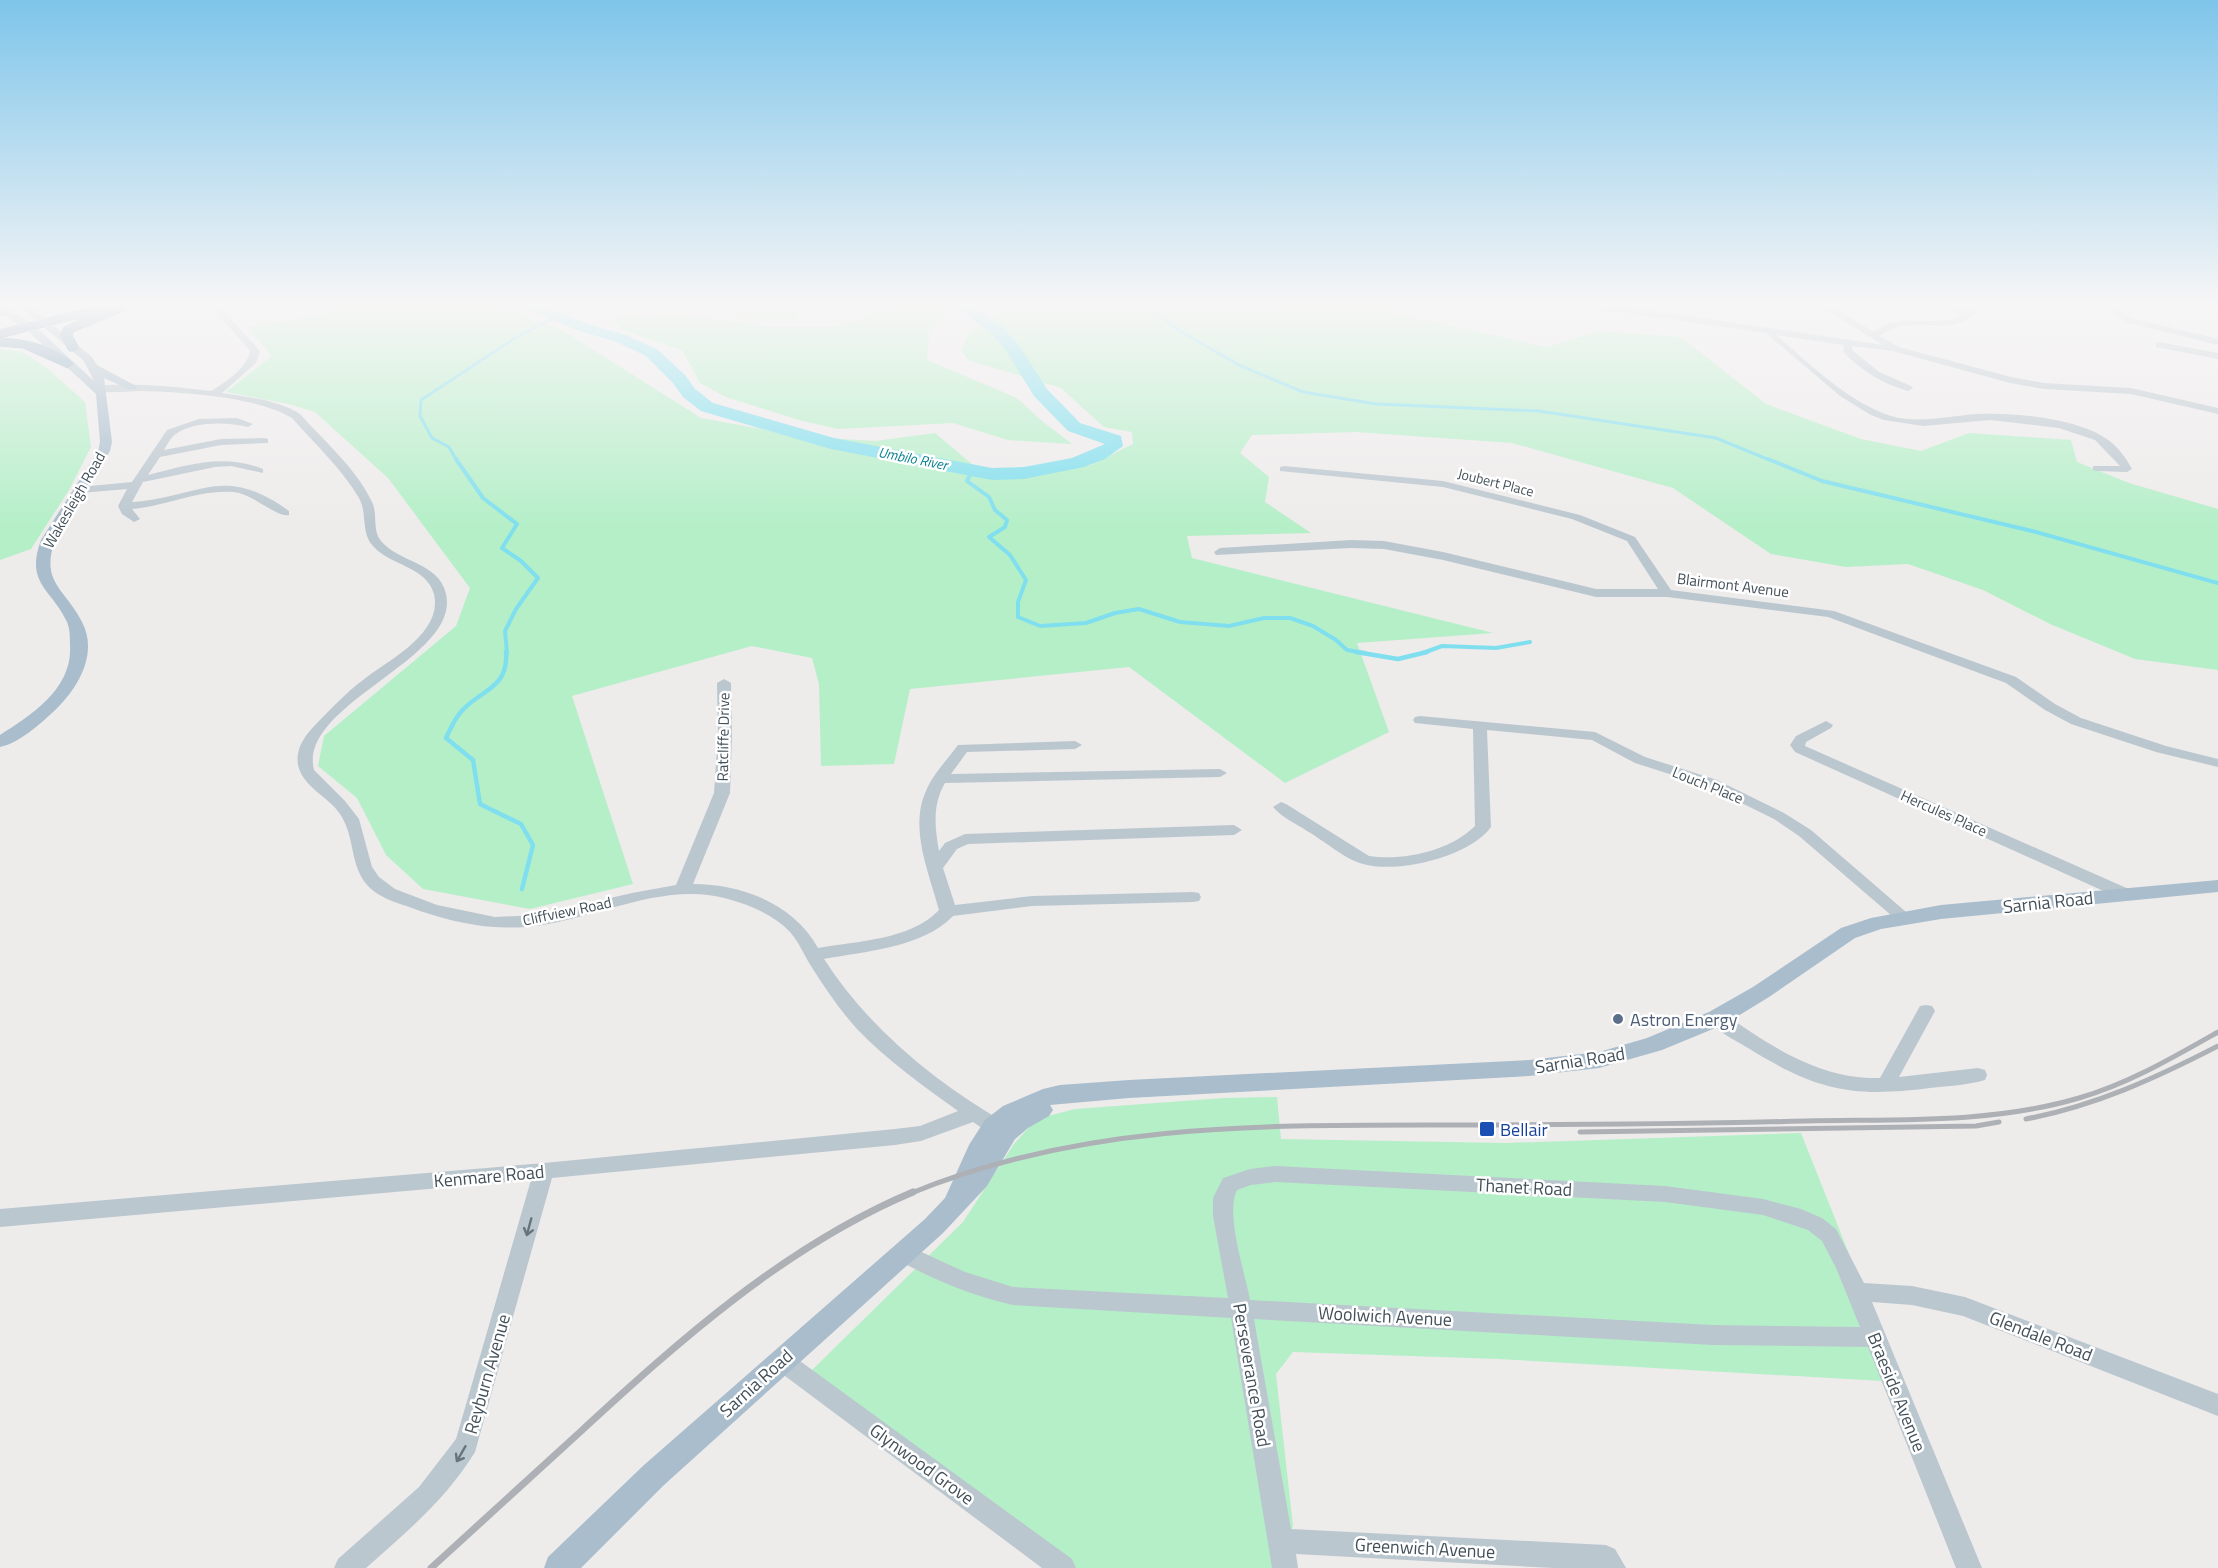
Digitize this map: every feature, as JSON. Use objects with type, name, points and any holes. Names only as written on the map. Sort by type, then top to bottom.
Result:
[{"type":"main road","points":[[88,379],[100,393],[112,395],[136,387]]},
{"type":"main road","name":"Wakesleigh Road","points":[[0,742],[47,710],[61,695],[78,663],[80,648],[75,623],[47,584],[41,559],[48,540],[104,451],[105,428],[100,379]]},
{"type":"main road","points":[[119,379],[136,387]]},
{"type":"main road","name":"Sarnia Road","points":[[559,1568],[654,1475],[934,1226],[978,1179],[992,1124],[1030,1115],[1087,1093],[1529,1068],[1580,1063],[1643,1048],[1717,1018],[1761,992],[1848,933],[1878,923],[1905,918],[2125,894],[2218,886]]},
{"type":"street","points":[[211,395],[233,379]]},
{"type":"street","points":[[1828,379],[1875,414],[1898,420],[1930,424],[1977,417],[1998,417],[2072,429],[2099,438],[2127,468],[2097,468]]},
{"type":"street","points":[[1884,379],[1908,388]]},
{"type":"street","points":[[2009,379],[2027,384],[2131,391],[2216,408]]},
{"type":"street","name":"Cliffview Road","points":[[136,387],[211,395],[279,408],[296,416],[368,502],[370,533],[373,542],[425,573],[438,590],[440,613],[436,623],[425,637],[346,700],[313,736],[304,752],[305,768],[312,780],[335,797],[347,811],[355,827],[361,863],[373,882],[392,895],[431,909],[472,920],[508,923],[541,919],[650,893],[682,890],[726,893],[766,907],[796,927],[835,989],[884,1045],[992,1124]]},
{"type":"street","points":[[134,519],[126,512],[124,506],[127,498],[168,435],[184,426],[206,422],[237,421],[248,424]]},
{"type":"street","points":[[154,455],[221,442],[264,441]]},
{"type":"street","points":[[80,490],[138,482],[220,464],[244,464],[259,471]]},
{"type":"street","name":"Joubert Place","points":[[1284,469],[1443,484],[1575,517],[1631,539],[1666,593]]},
{"type":"street","points":[[124,506],[145,505],[205,490],[226,489],[250,492],[285,513]]},
{"type":"street","name":"Blairmont Avenue","points":[[1220,552],[1351,544],[1384,545],[1443,556],[1596,593],[1666,593],[1797,609],[1849,620],[2011,680],[2076,721],[2162,749],[2218,763]]},
{"type":"street","name":"Ratcliffe Drive","points":[[682,890],[722,793],[725,735],[724,683]]},
{"type":"street","name":"Louch Place","points":[[1420,720],[1595,736],[1640,760],[1712,783],[1779,816],[1805,833],[1905,918]]},
{"type":"street","name":"Hercules Place","points":[[1826,725],[1801,739],[1797,745],[1800,749],[2125,894]]},
{"type":"street","points":[[1281,807],[1365,860],[1374,863],[1390,862],[1454,848],[1479,833],[1483,826],[1480,726]]},
{"type":"street","points":[[948,911],[926,821],[928,805],[941,779],[963,748],[1075,745]]},
{"type":"street","points":[[941,779],[1220,773]]},
{"type":"street","points":[[936,867],[951,846],[965,839],[1234,830]]},
{"type":"street","points":[[814,955],[914,934],[937,924],[948,911],[1032,901],[1194,897]]},
{"type":"street","points":[[1886,1084],[1926,1011]]},
{"type":"street","points":[[1717,1018],[1741,1036],[1826,1080],[1844,1084],[1886,1084],[1978,1075]]},
{"type":"street","name":"Kenmare Road","points":[[0,1218],[544,1171],[895,1137],[992,1124]]},
{"type":"street","name":"Reyburn Avenue","points":[[347,1568],[436,1489],[455,1465],[467,1444],[544,1171]]},
{"type":"street","name":"Thanet Road","points":[[1230,1184],[1250,1177],[1275,1174],[1665,1194],[1763,1206],[1815,1224]]},
{"type":"street","name":"Perseverance Road","points":[[1230,1184],[1223,1198],[1223,1216],[1253,1372],[1285,1568]]},
{"type":"street","name":"Braeside Avenue","points":[[1815,1224],[1829,1234],[1838,1248],[1858,1292],[1969,1568]]},
{"type":"street","name":"Woolwich Avenue","points":[[904,1253],[960,1281],[985,1290],[1013,1296],[1713,1335],[1874,1336]]},
{"type":"street","name":"Glendale Road","points":[[1858,1292],[1890,1292],[1924,1296],[1965,1307],[2218,1405]]},
{"type":"street","name":"Glynwood Grove","points":[[781,1360],[1063,1568]]},
{"type":"street","name":"Greenwich Avenue","points":[[1280,1540],[1609,1563]]},
{"type":"green space","points":[[0,379],[59,379],[85,402],[91,447],[69,490],[31,549],[0,560]]},
{"type":"green space","points":[[242,379],[640,379],[701,418],[804,437],[876,441],[935,433],[991,480],[1091,465],[1133,444],[1132,432],[1104,427],[1061,388],[1032,379],[1735,379],[1766,404],[1861,439],[1921,451],[1969,433],[2071,440],[2077,462],[2129,483],[2218,509],[2218,670],[2135,659],[2050,624],[1983,590],[1908,564],[1846,567],[1771,554],[1673,488],[1512,443],[1356,432],[1252,435],[1240,453],[1269,477],[1265,502],[1311,533],[1187,536],[1192,558],[1493,633],[1357,643],[1389,732],[1285,783],[1129,667],[910,689],[894,764],[821,766],[819,684],[812,658],[752,646],[572,696],[633,884],[530,909],[423,889],[386,855],[357,798],[318,766],[324,736],[456,626],[470,588],[388,478],[315,412],[289,404],[226,392]]},
{"type":"green space","points":[[698,379],[972,379],[1017,398],[1072,444],[1008,440],[953,423],[838,429],[799,420],[726,397],[700,383]]},
{"type":"green space","points":[[1277,1097],[1281,1139],[1506,1143],[1801,1133],[1900,1382],[1498,1359],[1293,1352],[1276,1374],[1293,1526],[1274,1568],[1072,1568],[810,1372],[963,1222],[1014,1144],[1030,1126],[1048,1116],[1075,1109],[1224,1098]]},
{"type":"waterway","points":[[453,379],[421,400],[420,416],[432,438],[449,447],[457,461]]},
{"type":"waterway","name":"Umbilo River","points":[[679,379],[689,393],[707,407],[831,443],[992,474],[1024,473],[1077,463],[1114,446],[1114,440],[1074,427],[1040,392],[1032,379]]},
{"type":"waterway","points":[[1273,379],[1303,392],[1376,404],[1539,411],[1716,438],[1772,461]]},
{"type":"waterway","points":[[456,459],[483,498],[517,524],[502,548],[521,561],[538,578],[516,609],[505,631],[507,653]]},
{"type":"waterway","points":[[1768,459],[1822,481],[2032,531],[2218,583]]},
{"type":"waterway","points":[[972,471],[967,481],[989,497],[995,510],[1007,520],[1005,527],[989,537],[1010,555],[1026,580],[1018,602],[1018,617],[1040,626],[1086,623],[1115,613],[1139,609],[1180,622],[1229,626],[1264,618],[1290,618],[1313,626],[1336,640],[1347,650],[1365,653]]},
{"type":"waterway","points":[[1423,653],[1442,646],[1496,648],[1530,642]]},
{"type":"waterway","points":[[506,652],[506,665],[498,682],[467,705],[454,722],[446,738],[473,760],[480,804],[521,824],[533,845],[522,889]]},
{"type":"waterway","points":[[1356,652],[1398,659],[1423,653]]},
{"type":"railway","points":[[909,1194],[973,1171],[1039,1153],[1105,1141],[1172,1133],[1308,1126],[1909,1120],[2012,1112],[2046,1106],[2097,1092],[2150,1069],[2218,1032]]},
{"type":"railway","points":[[2026,1119],[2076,1107],[2125,1090],[2218,1046]]},
{"type":"railway","points":[[1580,1132],[1976,1126],[1999,1122]]},
{"type":"railway","points":[[431,1568],[617,1398],[695,1330],[736,1298],[821,1239],[913,1192]]},
{"type":"place","name":"Astron Energy","points":[[1618,1019]]},
{"type":"place","name":"Bellair","points":[[1487,1129]]}]
